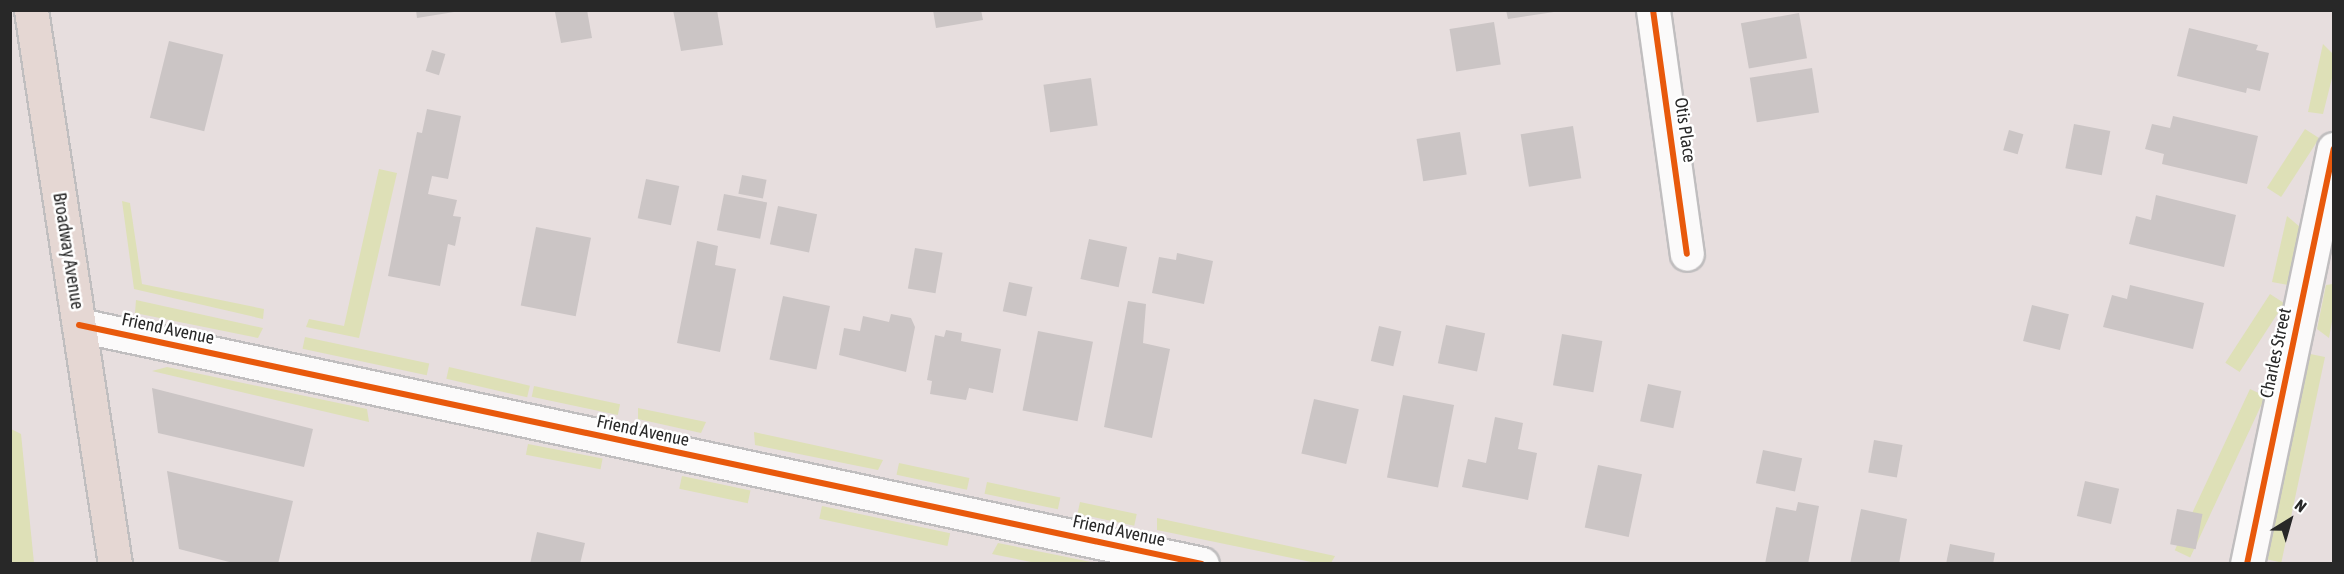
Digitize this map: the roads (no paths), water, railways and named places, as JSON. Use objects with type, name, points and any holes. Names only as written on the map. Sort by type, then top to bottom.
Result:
[{"type":"main road","name":"Broadway Avenue","points":[[32,10],[115,564]]},
{"type":"street","name":"Otis Place","points":[[1653,10],[1687,254]]},
{"type":"street","name":"Charles Street","points":[[2247,564],[2334,149]]},
{"type":"street","name":"Friend Avenue","points":[[79,325],[1202,564]]}]
